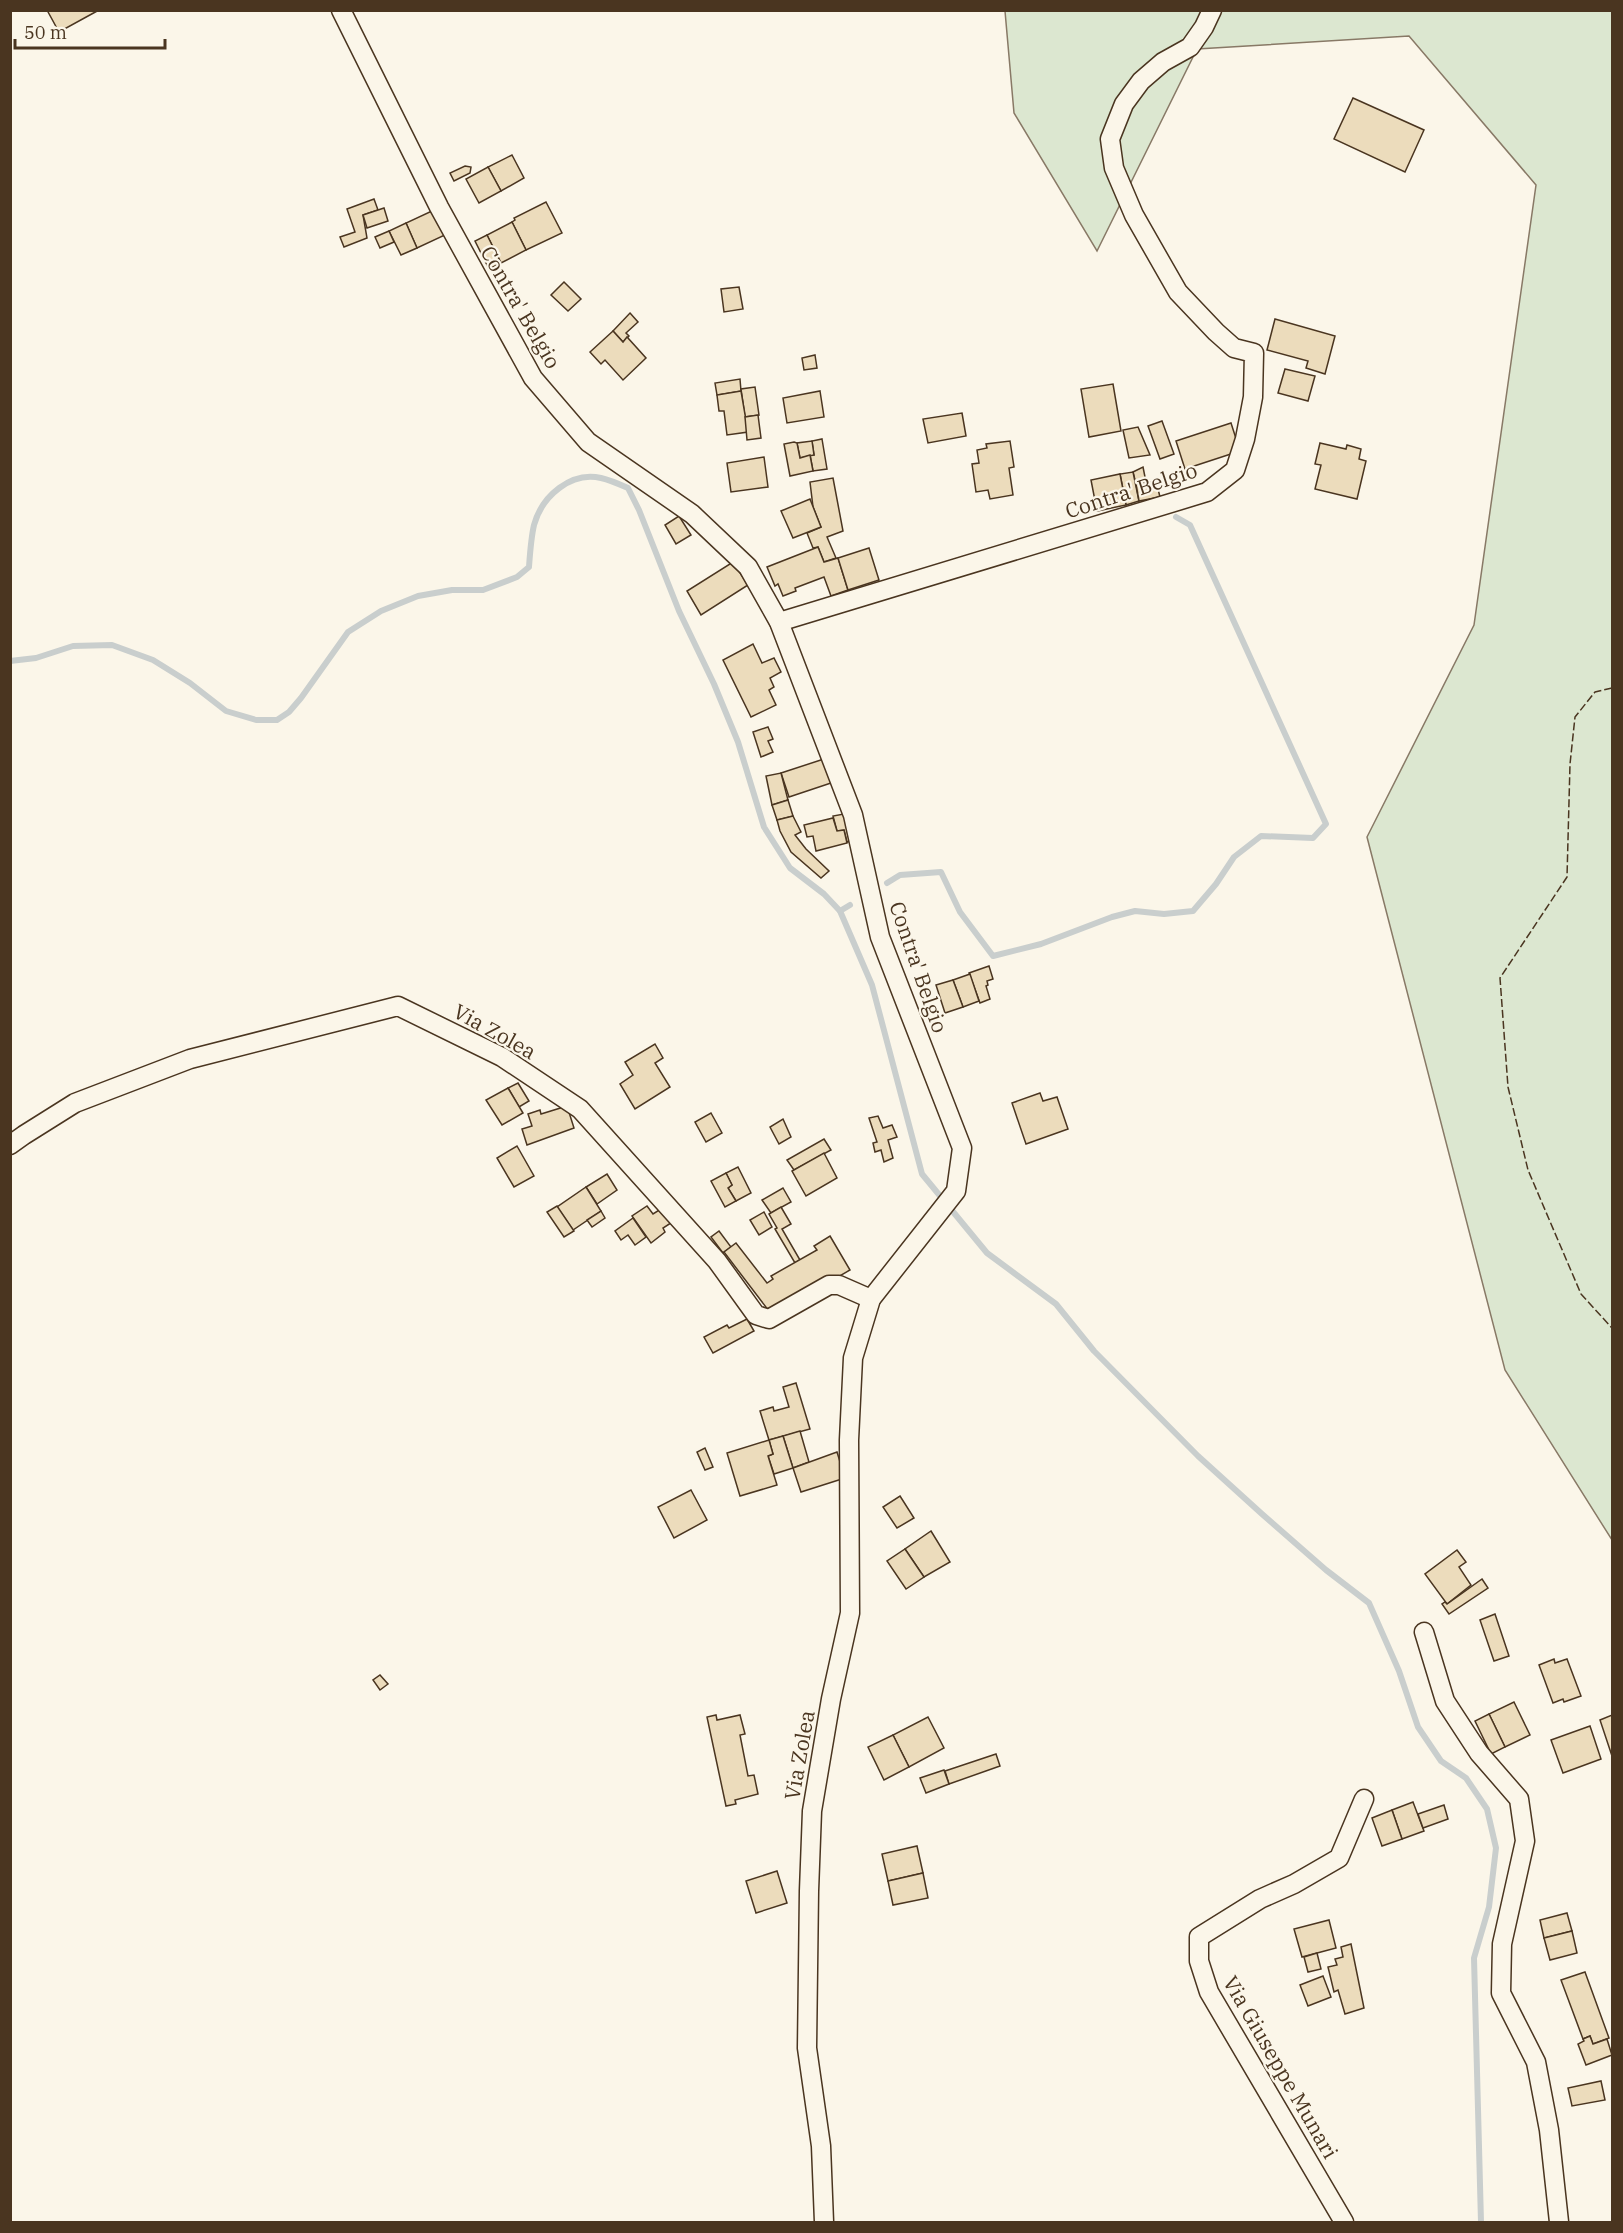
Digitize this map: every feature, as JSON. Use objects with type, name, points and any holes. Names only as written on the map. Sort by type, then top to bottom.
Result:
[{"type":"street","name":"Contra' Belgio","points":[[341,10],[439,207],[533,378],[588,442],[692,514],[748,567],[779,622],[854,815],[880,937],[962,1148],[956,1191]]},
{"type":"street","name":"Contra' Belgio","points":[[779,622],[1207,492],[1235,470],[1245,439],[1253,397],[1254,353],[1234,348],[1216,333],[1178,292],[1134,215],[1114,168],[1110,139],[1124,104],[1142,81],[1163,62],[1190,47],[1204,27],[1212,10]]},
{"type":"street","name":"Via Zolea","points":[[10,1145],[75,1103],[190,1059],[398,1006],[501,1056],[580,1109],[717,1261],[756,1315],[769,1319],[829,1285],[871,1299]]},
{"type":"street","name":"Via Zolea","points":[[824,2223],[821,2146],[807,2048],[812,1811],[831,1699],[850,1613],[849,1440],[853,1358],[871,1299],[956,1191]]},
{"type":"street","points":[[1424,1632],[1444,1701],[1479,1753],[1519,1799],[1526,1841],[1502,1944],[1501,1993],[1516,2028],[1536,2062],[1549,2130],[1559,2223]]},
{"type":"street","name":"Via Giuseppe Munari","points":[[1344,2223],[1209,1992],[1199,1961],[1199,1937],[1260,1899],[1294,1884],[1339,1858],[1364,1799]]},
{"type":"green space","points":[[1005,11],[1612,11],[1612,1540],[1505,1370],[1367,837],[1474,625],[1536,185],[1409,36],[1197,49],[1097,251],[1014,113]]},
{"type":"building","points":[[47,10],[99,10],[59,32]]},
{"type":"building","points":[[1353,98],[1424,130],[1405,172],[1334,139]]},
{"type":"building","points":[[512,155],[524,178],[501,191],[488,167]]},
{"type":"building","points":[[465,166],[471,167],[470,173],[454,181],[450,173]]},
{"type":"building","points":[[488,167],[501,191],[479,203],[466,179]]},
{"type":"building","points":[[374,199],[378,210],[363,215],[367,238],[344,247],[340,237],[355,232],[347,209]]},
{"type":"building","points":[[546,202],[562,233],[526,250],[512,222],[514,218]]},
{"type":"building","points":[[384,208],[388,221],[367,228],[363,215]]},
{"type":"building","points":[[434,210],[445,235],[417,248],[406,223]]},
{"type":"building","points":[[512,222],[526,250],[501,263],[487,235]]},
{"type":"building","points":[[406,223],[417,248],[401,255],[389,231]]},
{"type":"building","points":[[389,231],[394,242],[380,248],[375,237]]},
{"type":"building","points":[[487,235],[501,263],[489,269],[475,241]]},
{"type":"building","points":[[564,282],[581,299],[568,311],[551,295]]},
{"type":"building","points":[[739,287],[743,309],[724,312],[721,289]]},
{"type":"building","points":[[630,313],[638,322],[626,333],[629,336],[623,342],[613,331]]},
{"type":"building","points":[[1275,319],[1335,336],[1325,374],[1306,368],[1308,361],[1267,350]]},
{"type":"building","points":[[613,331],[623,342],[627,337],[646,358],[623,380],[605,360],[601,364],[590,352]]},
{"type":"building","points":[[815,355],[817,368],[804,370],[802,358]]},
{"type":"building","points":[[1285,369],[1315,376],[1308,401],[1278,393]]},
{"type":"building","points":[[740,379],[741,391],[717,395],[715,383]]},
{"type":"building","points":[[1113,384],[1121,431],[1089,437],[1081,389]]},
{"type":"building","points":[[755,387],[759,415],[745,417],[741,389]]},
{"type":"building","points":[[741,391],[748,432],[727,435],[724,411],[719,411],[717,395]]},
{"type":"building","points":[[820,391],[824,417],[787,423],[783,398]]},
{"type":"building","points":[[962,413],[966,436],[928,443],[923,419]]},
{"type":"building","points":[[758,415],[761,438],[747,440],[745,417]]},
{"type":"building","points":[[1162,421],[1174,454],[1160,459],[1148,426]]},
{"type":"building","points":[[1231,423],[1240,451],[1185,469],[1176,441]]},
{"type":"building","points":[[1138,427],[1150,455],[1129,458],[1123,430]]},
{"type":"building","points":[[822,439],[827,469],[813,471],[810,455],[814,455],[812,441]]},
{"type":"building","points":[[812,441],[814,455],[800,458],[797,443]]},
{"type":"building","points":[[1010,441],[1014,467],[1009,468],[1013,495],[990,499],[988,490],[976,492],[972,464],[979,463],[977,450],[987,448],[986,444]]},
{"type":"building","points":[[797,443],[800,458],[810,455],[813,471],[790,476],[784,444]]},
{"type":"building","points":[[1320,443],[1346,449],[1347,445],[1361,449],[1359,459],[1366,461],[1357,499],[1315,489],[1321,465],[1315,464]]},
{"type":"building","points":[[764,457],[768,487],[731,492],[727,463]]},
{"type":"building","points":[[1143,467],[1146,482],[1136,484],[1133,472]]},
{"type":"building","points":[[1133,472],[1139,501],[1126,505],[1120,474]]},
{"type":"building","points":[[1120,474],[1126,505],[1097,511],[1091,480]]},
{"type":"building","points":[[833,478],[843,531],[827,537],[836,558],[824,562],[818,547],[813,548],[807,533],[821,527],[813,507],[810,482]]},
{"type":"building","points":[[1156,481],[1160,497],[1139,501],[1136,484]]},
{"type":"building","points":[[810,499],[821,527],[793,538],[781,511]]},
{"type":"building","points":[[679,516],[691,535],[676,544],[665,525]]},
{"type":"building","points":[[818,547],[824,562],[838,558],[848,590],[831,596],[824,577],[795,588],[796,591],[783,596],[778,584],[775,586],[767,567]]},
{"type":"building","points":[[869,548],[879,580],[848,590],[838,558]]},
{"type":"building","points":[[733,562],[748,585],[701,615],[687,591]]},
{"type":"building","points":[[753,644],[762,663],[774,658],[781,672],[770,678],[774,687],[769,690],[776,705],[751,717],[723,660]]},
{"type":"building","points":[[768,727],[773,739],[768,741],[773,752],[761,757],[753,732]]},
{"type":"building","points":[[830,757],[837,781],[789,797],[781,773]]},
{"type":"building","points":[[781,773],[788,800],[772,805],[766,776]]},
{"type":"building","points":[[788,800],[793,816],[777,820],[772,805]]},
{"type":"building","points":[[849,813],[856,840],[847,842],[844,830],[837,831],[833,816]]},
{"type":"building","points":[[793,816],[801,832],[795,835],[829,871],[821,878],[791,852],[780,831],[777,820]]},
{"type":"building","points":[[833,818],[837,831],[844,830],[847,843],[816,851],[813,836],[807,837],[804,825]]},
{"type":"building","points":[[989,966],[993,979],[987,981],[986,986],[990,999],[980,1003],[969,973]]},
{"type":"building","points":[[970,974],[979,1001],[963,1007],[953,980]]},
{"type":"building","points":[[953,980],[963,1007],[945,1013],[936,985]]},
{"type":"building","points":[[655,1044],[663,1058],[655,1063],[670,1087],[635,1109],[620,1084],[633,1075],[625,1062]]},
{"type":"building","points":[[518,1083],[529,1101],[519,1107],[508,1088]]},
{"type":"building","points":[[508,1088],[523,1113],[502,1125],[486,1100]]},
{"type":"building","points":[[1040,1093],[1043,1101],[1057,1097],[1068,1129],[1026,1144],[1012,1103]]},
{"type":"building","points":[[567,1106],[574,1128],[527,1145],[522,1129],[532,1126],[528,1114],[540,1110],[541,1114]]},
{"type":"building","points":[[711,1113],[722,1133],[706,1142],[695,1122]]},
{"type":"building","points":[[878,1116],[883,1128],[892,1125],[897,1137],[888,1140],[893,1158],[884,1162],[881,1150],[875,1152],[873,1143],[877,1142],[869,1118]]},
{"type":"building","points":[[783,1119],[791,1137],[779,1144],[770,1127]]},
{"type":"building","points":[[824,1139],[831,1150],[794,1170],[787,1160]]},
{"type":"building","points":[[517,1146],[534,1176],[514,1187],[497,1158]]},
{"type":"building","points":[[824,1153],[837,1178],[806,1196],[792,1171]]},
{"type":"building","points":[[738,1167],[751,1193],[736,1201],[728,1188],[732,1185],[726,1173]]},
{"type":"building","points":[[726,1173],[732,1185],[728,1188],[736,1201],[725,1207],[711,1181]]},
{"type":"building","points":[[607,1174],[617,1190],[597,1204],[586,1187]]},
{"type":"building","points":[[586,1187],[601,1211],[573,1230],[557,1207]]},
{"type":"building","points":[[783,1188],[791,1202],[771,1213],[762,1200]]},
{"type":"building","points":[[557,1206],[574,1231],[564,1237],[547,1212]]},
{"type":"building","points":[[647,1206],[653,1214],[664,1207],[674,1221],[663,1228],[665,1232],[651,1243],[632,1216]]},
{"type":"building","points":[[781,1207],[791,1224],[782,1229],[800,1260],[795,1263],[769,1214]]},
{"type":"building","points":[[601,1211],[605,1218],[592,1227],[587,1220]]},
{"type":"building","points":[[764,1212],[772,1227],[759,1235],[750,1220]]},
{"type":"building","points":[[633,1218],[646,1237],[635,1245],[628,1235],[621,1240],[615,1231]]},
{"type":"building","points":[[719,1231],[731,1247],[723,1253],[711,1237]]},
{"type":"building","points":[[830,1236],[850,1270],[772,1315],[724,1252],[736,1243],[767,1283],[773,1279],[771,1276],[817,1250],[814,1246]]},
{"type":"building","points":[[747,1319],[754,1331],[713,1353],[704,1337],[727,1325],[729,1328]]},
{"type":"building","points":[[796,1383],[810,1429],[769,1440],[760,1411],[773,1407],[774,1411],[789,1407],[783,1387]]},
{"type":"building","points":[[800,1431],[809,1462],[793,1468],[783,1436]]},
{"type":"building","points":[[783,1436],[793,1468],[774,1474],[768,1456],[773,1454],[769,1440]]},
{"type":"building","points":[[769,1440],[773,1454],[768,1456],[777,1485],[740,1496],[727,1453]]},
{"type":"building","points":[[705,1448],[713,1467],[705,1470],[697,1452]]},
{"type":"building","points":[[837,1452],[845,1478],[801,1492],[793,1468]]},
{"type":"building","points":[[691,1490],[707,1520],[674,1538],[658,1507]]},
{"type":"building","points":[[900,1496],[914,1518],[897,1528],[883,1507]]},
{"type":"building","points":[[931,1531],[950,1562],[924,1577],[905,1549]]},
{"type":"building","points":[[905,1549],[924,1577],[906,1589],[887,1561]]},
{"type":"building","points":[[1457,1550],[1466,1562],[1459,1567],[1471,1585],[1447,1604],[1425,1574]]},
{"type":"building","points":[[1482,1579],[1488,1588],[1449,1614],[1442,1604],[1445,1602],[1447,1604]]},
{"type":"building","points":[[1495,1614],[1509,1656],[1494,1661],[1480,1620]]},
{"type":"building","points":[[1554,1659],[1555,1663],[1567,1659],[1581,1696],[1553,1703],[1539,1665]]},
{"type":"building","points":[[380,1675],[388,1684],[380,1690],[373,1680]]},
{"type":"building","points":[[1514,1702],[1530,1735],[1505,1747],[1489,1714]]},
{"type":"building","points":[[1489,1714],[1505,1747],[1491,1754],[1475,1721]]},
{"type":"building","points":[[716,1715],[717,1720],[740,1715],[745,1734],[740,1735],[748,1776],[754,1775],[758,1794],[735,1800],[736,1804],[726,1806],[707,1717]]},
{"type":"building","points":[[1612,1715],[1612,1756],[1600,1720]]},
{"type":"building","points":[[928,1717],[944,1748],[909,1767],[893,1735]]},
{"type":"building","points":[[1590,1726],[1601,1759],[1563,1773],[1551,1740]]},
{"type":"building","points":[[893,1735],[909,1767],[884,1780],[868,1747]]},
{"type":"building","points":[[996,1754],[1000,1766],[949,1784],[945,1771]]},
{"type":"building","points":[[944,1770],[949,1784],[926,1793],[920,1778]]},
{"type":"building","points":[[1413,1802],[1424,1831],[1402,1839],[1392,1810]]},
{"type":"building","points":[[1444,1805],[1448,1819],[1423,1828],[1418,1814]]},
{"type":"building","points":[[1392,1810],[1402,1839],[1382,1846],[1372,1818]]},
{"type":"building","points":[[917,1846],[923,1873],[888,1881],[882,1854]]},
{"type":"building","points":[[777,1871],[787,1903],[756,1913],[746,1881]]},
{"type":"building","points":[[923,1873],[928,1898],[893,1905],[888,1881]]},
{"type":"building","points":[[1567,1913],[1572,1931],[1544,1938],[1540,1920]]},
{"type":"building","points":[[1329,1920],[1336,1948],[1302,1957],[1294,1929]]},
{"type":"building","points":[[1572,1931],[1577,1953],[1550,1960],[1544,1938]]},
{"type":"building","points":[[1351,1944],[1364,2008],[1345,2014],[1338,1990],[1334,1992],[1328,1967],[1337,1965],[1335,1959],[1343,1957],[1341,1947]]},
{"type":"building","points":[[1317,1953],[1321,1969],[1308,1972],[1304,1957]]},
{"type":"building","points":[[1585,1972],[1609,2038],[1593,2044],[1590,2036],[1583,2039],[1561,1980]]},
{"type":"building","points":[[1323,1976],[1331,1997],[1308,2006],[1300,1985]]},
{"type":"building","points":[[1590,2036],[1593,2044],[1607,2039],[1612,2055],[1586,2065],[1578,2044]]},
{"type":"building","points":[[1601,2081],[1605,2100],[1572,2106],[1568,2088]]},
{"type":"waterway","points":[[10,661],[36,658],[73,646],[112,645],[153,660],[190,683],[226,711],[256,720],[277,720],[289,712],[301,698],[348,632],[381,611],[418,596],[452,590],[483,590],[517,577],[529,567],[532,535],[538,514],[559,488],[579,478],[590,477],[604,479],[628,488],[679,611],[714,684],[738,742],[764,827],[790,868],[824,894],[840,911],[872,985],[922,1174],[987,1253],[1056,1304],[1094,1351],[1198,1456],[1326,1570],[1369,1603],[1399,1671],[1418,1727],[1441,1761],[1466,1778],[1487,1809],[1496,1848],[1489,1907],[1474,1958],[1481,2222]]},
{"type":"waterway","points":[[887,883],[900,875],[941,872],[960,912],[993,956],[1041,944],[1112,917],[1135,911],[1164,914],[1193,911],[1216,884],[1234,857],[1261,836],[1313,838],[1326,824],[1190,525],[1176,517]]},
{"type":"waterway","points":[[840,911],[850,905]]},
{"type":"fence","points":[[1612,688],[1595,692],[1575,717],[1570,764],[1567,877],[1500,978],[1508,1087],[1528,1170],[1581,1294],[1612,1328]]}]
